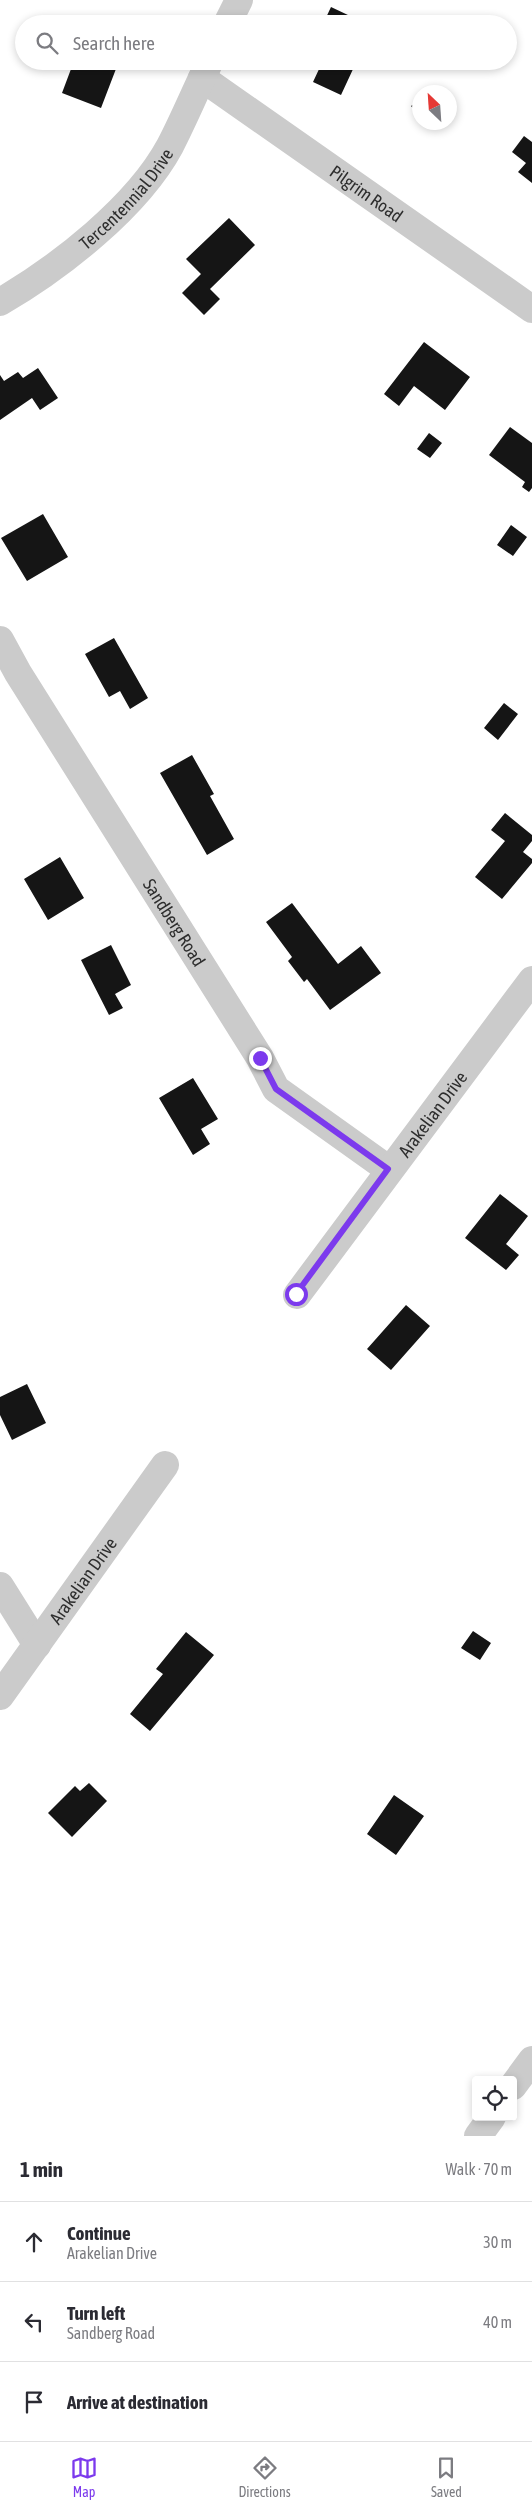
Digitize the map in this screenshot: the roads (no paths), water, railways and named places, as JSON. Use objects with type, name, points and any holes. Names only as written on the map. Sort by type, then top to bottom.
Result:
[{"type":"street","points":[[232,15],[239,0]]},
{"type":"street","name":"Tercentennial Drive","points":[[0,302],[82,245],[138,191],[169,147],[206,70]]},
{"type":"street","name":"Pilgrim Road","points":[[206,70],[532,309]]},
{"type":"street","name":"Sandberg Road","points":[[0,640],[18,673],[260,1058],[276,1089],[388,1169]]},
{"type":"street","name":"Arakelian Drive","points":[[296,1294],[388,1169],[532,980]]},
{"type":"street","name":"Arakelian Drive","points":[[0,1696],[165,1465]]},
{"type":"street","points":[[0,1586],[37,1645]]},
{"type":"street","points":[[517,2081],[532,2060]]},
{"type":"street","points":[[478,2136],[489,2121]]}]
